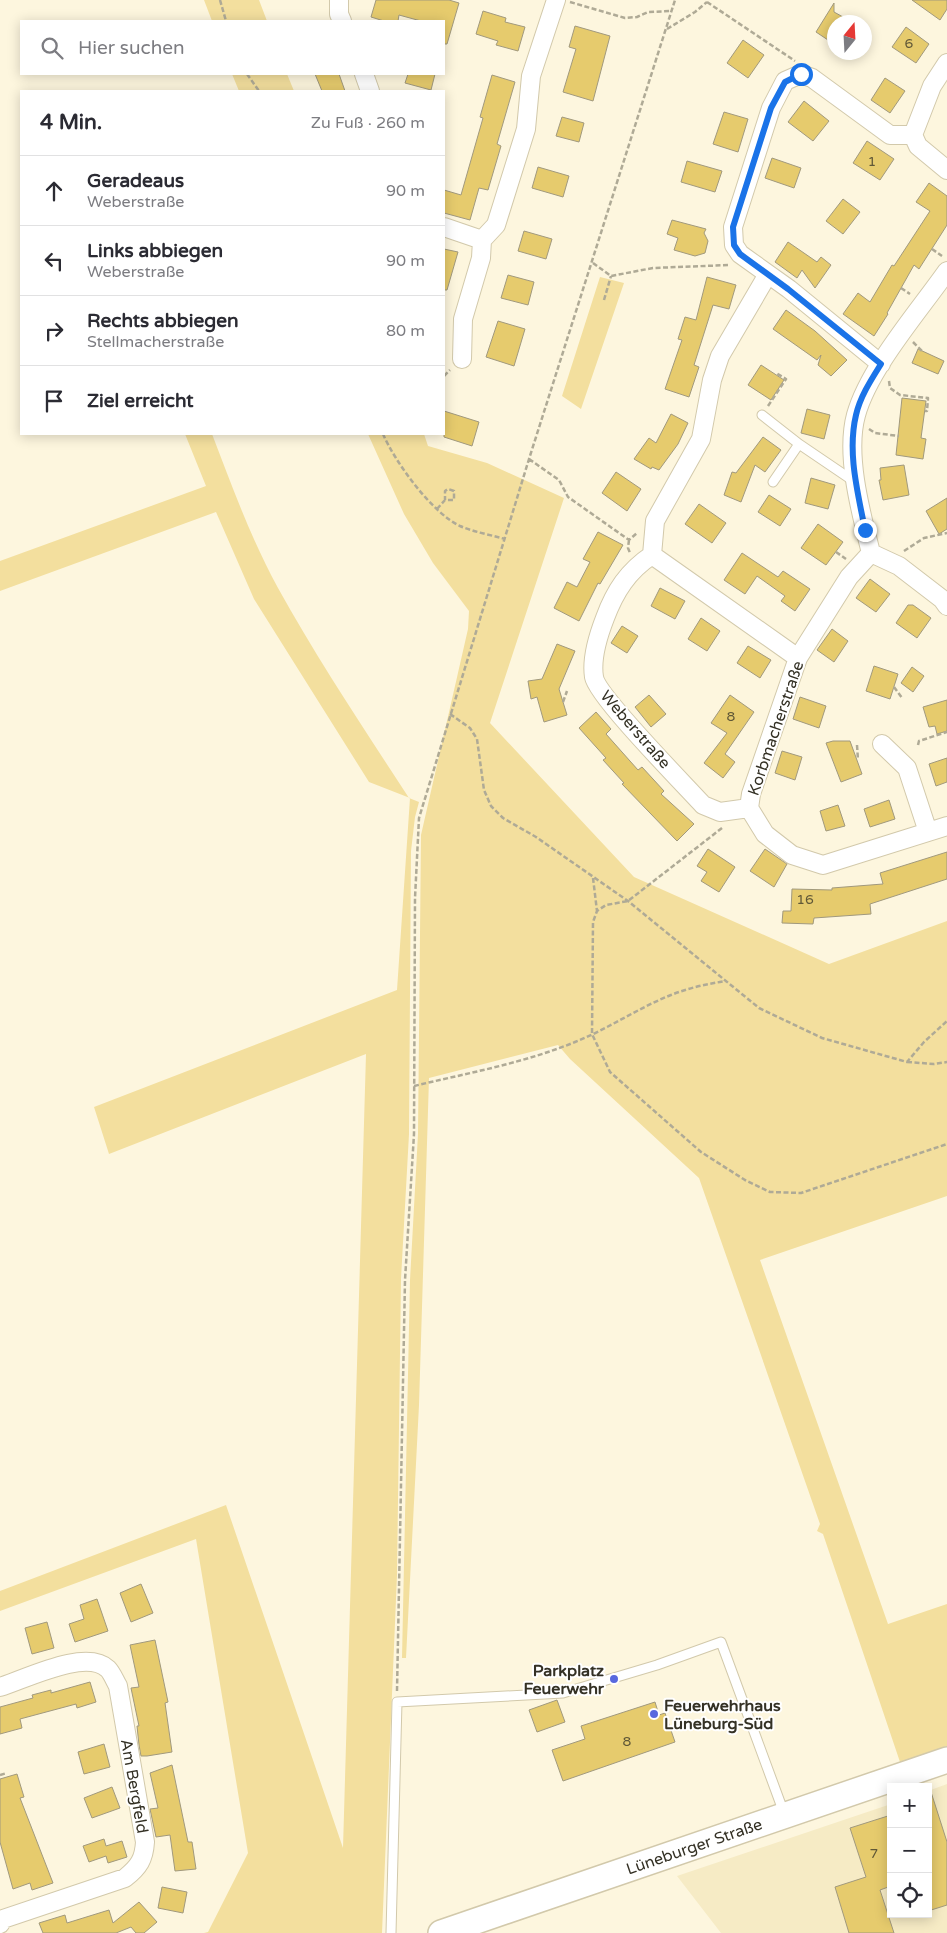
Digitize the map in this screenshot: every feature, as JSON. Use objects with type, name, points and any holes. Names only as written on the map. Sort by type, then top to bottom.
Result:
[{"type":"street","points":[[339,0],[339,14],[342,20]]},
{"type":"street","points":[[462,360],[463,319],[481,258],[482,240],[496,225],[526,129],[531,76],[553,1]]},
{"type":"street","points":[[913,135],[932,86],[947,63]]},
{"type":"street","points":[[881,364],[740,254],[734,245],[733,227],[771,108],[785,82],[801,74],[812,78],[890,135],[913,135]]},
{"type":"street","points":[[364,75],[370,90]]},
{"type":"street","points":[[913,135],[924,152],[947,170]]},
{"type":"street","points":[[445,227],[482,240]]},
{"type":"street","points":[[945,602],[899,566],[871,553],[855,482],[854,454],[856,416],[868,385],[947,271]]},
{"type":"street","points":[[768,274],[720,356],[712,380],[701,438],[656,521],[652,555],[798,658]]},
{"type":"street","name":"Korbmacherstraße","points":[[871,553],[849,577],[798,658],[751,794],[749,808],[765,834],[792,854],[823,865],[947,826]]},
{"type":"street","name":"Weberstraße","points":[[652,555],[637,565],[624,578],[610,606],[595,653],[594,679],[607,699],[703,805],[720,812],[749,808]]},
{"type":"street","points":[[882,744],[907,768],[928,832]]},
{"type":"street","name":"Am Bergfeld","points":[[0,1687],[72,1662],[92,1660],[108,1669],[118,1686],[144,1842],[144,1856],[136,1869],[126,1878],[1,1918]]},
{"type":"street","name":"Lüneburger Straße","points":[[440,1933],[947,1760]]},
{"type":"lane","points":[[762,416],[855,482]]},
{"type":"lane","points":[[773,482],[799,444]]},
{"type":"lane","points":[[391,1933],[397,1702],[563,1693],[657,1665],[721,1642],[785,1816]]},
{"type":"path","points":[[220,0],[226,20]]},
{"type":"path","points":[[397,1702],[405,1280],[414,1086],[416,834],[450,714],[506,539],[529,459],[593,264],[675,0]]},
{"type":"path","points":[[553,1],[573,2],[625,18],[637,17],[648,12],[672,11]]},
{"type":"path","points":[[666,30],[695,12],[707,1],[800,63]]},
{"type":"path","points":[[248,75],[258,90]]},
{"type":"path","points":[[932,249],[947,260]]},
{"type":"path","points":[[593,264],[611,276],[653,268],[735,264],[740,254]]},
{"type":"path","points":[[604,300],[611,276]]},
{"type":"path","points":[[762,416],[786,379],[776,373]]},
{"type":"path","points":[[889,380],[890,388],[900,394],[928,398],[927,411],[925,411]]},
{"type":"path","points":[[868,428],[876,433],[899,436]]},
{"type":"path","points":[[384,435],[406,471],[443,516],[460,526],[506,539]]},
{"type":"path","points":[[529,459],[559,480],[568,497],[630,540],[656,521]]},
{"type":"path","points":[[437,508],[445,500],[445,491],[448,489],[454,491],[456,494],[454,500],[445,500]]},
{"type":"path","points":[[888,561],[924,538],[947,533]]},
{"type":"path","points":[[894,687],[902,698]]},
{"type":"path","points":[[563,702],[567,691]]},
{"type":"path","points":[[450,714],[470,728],[477,739],[484,790],[491,806],[503,818],[536,837],[628,901],[759,1008],[822,1038],[908,1062],[934,1064],[947,1062]]},
{"type":"path","points":[[918,745],[919,741],[947,732]]},
{"type":"path","points":[[857,745],[858,760]]},
{"type":"path","points":[[597,911],[606,905],[628,901],[749,808]]},
{"type":"path","points":[[593,877],[597,911],[593,922],[592,1034],[610,1072],[652,1111],[701,1152],[745,1180],[770,1192],[801,1193],[947,1144]]},
{"type":"path","points":[[414,1086],[503,1065],[554,1050],[592,1034],[670,995],[694,987],[726,981]]},
{"type":"path","points":[[908,1062],[924,1042],[947,1021]]},
{"type":"path","points":[[0,1775],[7,1773]]},
{"type":"shaded area","points":[[204,0],[259,0],[267,20],[212,20]]},
{"type":"shaded area","points":[[232,75],[287,75],[294,90],[239,90]]},
{"type":"shaded area","points":[[600,277],[624,283],[581,409],[562,396]]},
{"type":"shaded area","points":[[185,435],[212,435],[251,531],[278,588],[325,668],[409,797],[369,782],[254,599],[216,512],[0,591],[0,561],[206,486]]},
{"type":"shaded area","points":[[368,435],[424,435],[428,446],[487,463],[564,498],[490,723],[634,877],[829,964],[947,921],[947,1196],[760,1260],[888,1624],[947,1604],[947,1746],[900,1762],[823,1534],[817,1531],[820,1524],[699,1178],[570,1059],[558,1045],[429,1078],[419,1405],[406,1658],[402,1658],[410,1280],[418,1134],[421,835],[468,629],[469,611],[433,563],[404,514]]},
{"type":"shaded area","points":[[410,798],[419,802],[415,817],[411,851],[409,1134],[401,1279],[397,1575],[382,1933],[204,1933],[208,1932],[248,1853],[196,1539],[0,1611],[0,1591],[226,1505],[343,1848],[366,1054],[109,1154],[94,1107],[397,990]]},
{"type":"shaded area","points":[[947,1784],[947,1933],[721,1933],[677,1876],[887,1805],[887,1918],[932,1918],[932,1790]]},
{"type":"building","points":[[376,0],[449,0],[459,3],[447,44],[445,44],[445,20],[417,20],[399,15],[398,20],[381,20],[371,17]]},
{"type":"building","points":[[912,0],[947,0],[947,9],[940,20]]},
{"type":"building","points":[[834,3],[834,12],[839,15],[827,15],[827,39],[816,32]]},
{"type":"building","points":[[483,11],[506,18],[505,22],[525,27],[518,51],[496,45],[498,41],[476,34]]},
{"type":"building","points":[[575,26],[610,36],[593,101],[563,92],[576,49],[569,47]]},
{"type":"building","points":[[906,27],[929,44],[916,63],[892,47]]},
{"type":"building","points":[[743,40],[764,55],[748,78],[727,63]]},
{"type":"building","points":[[315,75],[339,75],[345,90],[322,90]]},
{"type":"building","points":[[408,75],[435,75],[431,90],[405,83]]},
{"type":"building","points":[[492,75],[515,82],[497,144],[501,146],[488,190],[479,188],[470,220],[445,213],[445,190],[461,195],[483,118],[480,117]]},
{"type":"building","points":[[885,78],[905,91],[890,113],[871,100]]},
{"type":"building","points":[[804,101],[829,121],[813,141],[788,122]]},
{"type":"building","points":[[724,112],[748,119],[738,152],[713,144]]},
{"type":"building","points":[[562,117],[584,123],[579,142],[556,136]]},
{"type":"building","points":[[867,141],[894,159],[880,180],[853,163]]},
{"type":"building","points":[[772,158],[801,168],[794,188],[765,178]]},
{"type":"building","points":[[687,161],[722,171],[715,192],[681,182]]},
{"type":"building","points":[[538,167],[569,176],[563,197],[532,188]]},
{"type":"building","points":[[929,183],[947,196],[947,225],[919,269],[914,265],[874,336],[843,314],[858,293],[870,302],[892,265],[894,266],[930,211],[916,202]]},
{"type":"building","points":[[843,199],[860,212],[843,234],[826,221]]},
{"type":"building","points":[[672,220],[706,229],[704,233],[708,241],[705,253],[695,256],[674,250],[678,238],[667,234]]},
{"type":"building","points":[[524,231],[552,239],[546,259],[518,251]]},
{"type":"building","points":[[788,242],[817,262],[821,257],[831,265],[815,288],[802,270],[797,278],[775,262]]},
{"type":"building","points":[[445,249],[458,252],[447,290],[445,290]]},
{"type":"building","points":[[508,275],[534,282],[528,305],[501,298]]},
{"type":"building","points":[[707,277],[736,285],[729,309],[713,305],[694,365],[699,367],[689,397],[665,389],[682,340],[678,339],[685,317],[696,320]]},
{"type":"building","points":[[786,310],[815,331],[847,360],[831,376],[818,365],[821,355],[817,360],[773,329]]},
{"type":"building","points":[[498,321],[525,329],[514,366],[486,357]]},
{"type":"building","points":[[918,349],[944,361],[938,374],[912,363]]},
{"type":"building","points":[[761,365],[784,380],[771,400],[748,385]]},
{"type":"building","points":[[902,398],[926,401],[921,438],[926,439],[923,459],[896,455]]},
{"type":"building","points":[[807,409],[830,415],[824,439],[801,433]]},
{"type":"building","points":[[445,411],[479,422],[472,446],[444,437]]},
{"type":"building","points":[[671,414],[688,423],[678,444],[659,470],[652,467],[651,469],[634,459],[649,438],[656,443]]},
{"type":"building","points":[[763,437],[781,450],[765,472],[755,465],[741,502],[724,495],[732,472],[736,473]]},
{"type":"building","points":[[904,465],[909,495],[883,500],[879,480],[881,480],[880,468]]},
{"type":"building","points":[[616,472],[641,489],[627,511],[602,493]]},
{"type":"building","points":[[811,478],[835,485],[828,509],[805,503]]},
{"type":"building","points":[[769,495],[791,509],[780,526],[758,512]]},
{"type":"building","points":[[947,498],[947,529],[939,534],[926,511]]},
{"type":"building","points":[[699,504],[726,523],[712,543],[685,524]]},
{"type":"building","points":[[818,524],[843,542],[826,565],[801,548]]},
{"type":"building","points":[[598,532],[623,545],[600,584],[598,583],[579,621],[554,608],[567,582],[577,587],[590,562],[583,559]]},
{"type":"building","points":[[742,553],[778,577],[783,571],[810,589],[795,611],[781,601],[785,596],[757,576],[745,594],[724,580]]},
{"type":"building","points":[[870,579],[890,594],[876,612],[856,598]]},
{"type":"building","points":[[660,588],[685,601],[675,619],[651,606]]},
{"type":"building","points":[[908,605],[913,605],[931,618],[917,638],[896,623]]},
{"type":"building","points":[[701,618],[720,631],[707,651],[688,639]]},
{"type":"building","points":[[622,626],[638,636],[627,653],[611,643]]},
{"type":"building","points":[[832,629],[848,641],[834,662],[817,650]]},
{"type":"building","points":[[557,644],[575,651],[559,689],[567,715],[544,722],[537,697],[531,699],[528,681],[542,679]]},
{"type":"building","points":[[748,646],[771,660],[760,678],[737,663]]},
{"type":"building","points":[[874,666],[898,674],[890,699],[866,691]]},
{"type":"building","points":[[912,667],[924,676],[913,692],[901,683]]},
{"type":"building","points":[[649,695],[666,714],[651,727],[635,707]]},
{"type":"building","points":[[730,695],[754,712],[725,754],[735,762],[723,778],[704,763],[727,733],[711,723]]},
{"type":"building","points":[[800,697],[826,706],[819,728],[793,719]]},
{"type":"building","points":[[947,700],[947,731],[937,734],[935,726],[929,727],[923,707]]},
{"type":"building","points":[[596,712],[611,729],[606,734],[638,770],[642,767],[664,791],[661,794],[694,824],[677,841],[622,784],[624,783],[603,760],[606,758],[579,728]]},
{"type":"building","points":[[850,741],[862,774],[841,782],[826,743]]},
{"type":"building","points":[[782,751],[802,757],[795,780],[775,773]]},
{"type":"building","points":[[947,758],[947,782],[936,786],[929,764]]},
{"type":"building","points":[[889,800],[895,819],[870,827],[864,809]]},
{"type":"building","points":[[838,805],[845,826],[826,831],[820,811]]},
{"type":"building","points":[[708,849],[735,867],[719,892],[701,881],[707,872],[697,866]]},
{"type":"building","points":[[765,849],[787,864],[774,887],[750,871]]},
{"type":"building","points":[[947,852],[947,879],[870,904],[871,914],[814,918],[813,924],[782,923],[783,911],[791,911],[792,889],[832,890],[832,888],[883,884],[880,873]]},
{"type":"building","points":[[141,1584],[153,1613],[131,1622],[120,1593]]},
{"type":"building","points":[[97,1599],[108,1631],[75,1642],[69,1624],[84,1619],[80,1605]]},
{"type":"building","points":[[47,1622],[54,1648],[32,1654],[25,1628]]},
{"type":"building","points":[[155,1640],[168,1702],[165,1703],[172,1752],[141,1756],[137,1726],[139,1726],[131,1688],[139,1687],[130,1645]]},
{"type":"building","points":[[90,1682],[96,1702],[77,1708],[76,1704],[20,1719],[22,1728],[0,1734],[0,1707],[33,1698],[32,1695],[51,1690],[51,1693]]},
{"type":"building","points":[[557,1700],[565,1722],[537,1732],[529,1710]]},
{"type":"building","points":[[655,1702],[659,1715],[665,1713],[675,1742],[563,1781],[552,1750],[585,1739],[581,1726]]},
{"type":"building","points":[[104,1744],[110,1767],[84,1774],[78,1752]]},
{"type":"building","points":[[172,1765],[188,1842],[192,1842],[196,1869],[175,1871],[170,1835],[156,1837],[150,1809],[158,1808],[150,1773]]},
{"type":"building","points":[[17,1774],[24,1797],[20,1798],[53,1883],[32,1890],[30,1883],[13,1889],[0,1842],[0,1779]]},
{"type":"building","points":[[112,1787],[120,1808],[92,1818],[84,1798]]},
{"type":"building","points":[[932,1795],[947,1842],[947,1905],[932,1910]]},
{"type":"building","points":[[887,1816],[887,1887],[880,1890],[887,1912],[887,1918],[889,1918],[894,1933],[849,1933],[835,1887],[866,1877],[850,1828]]},
{"type":"building","points":[[104,1839],[106,1846],[122,1841],[127,1857],[108,1863],[106,1856],[89,1862],[83,1846]]},
{"type":"building","points":[[162,1887],[187,1892],[183,1913],[158,1908]]},
{"type":"building","points":[[139,1902],[157,1922],[144,1933],[136,1933],[131,1927],[116,1933],[43,1933],[39,1923],[65,1915],[67,1923],[109,1910],[113,1923]]},
{"type":"place","name":"Parkplatz Feuerwehr","points":[[614,1679]]},
{"type":"place","name":"Feuerwehrhaus Lüneburg-Süd","points":[[654,1714]]},
{"type":"route","points":[[801,74],[785,82],[771,108],[733,227],[734,245],[740,254],[788,289],[881,364],[868,385],[856,416],[855,482],[865,530]]}]
